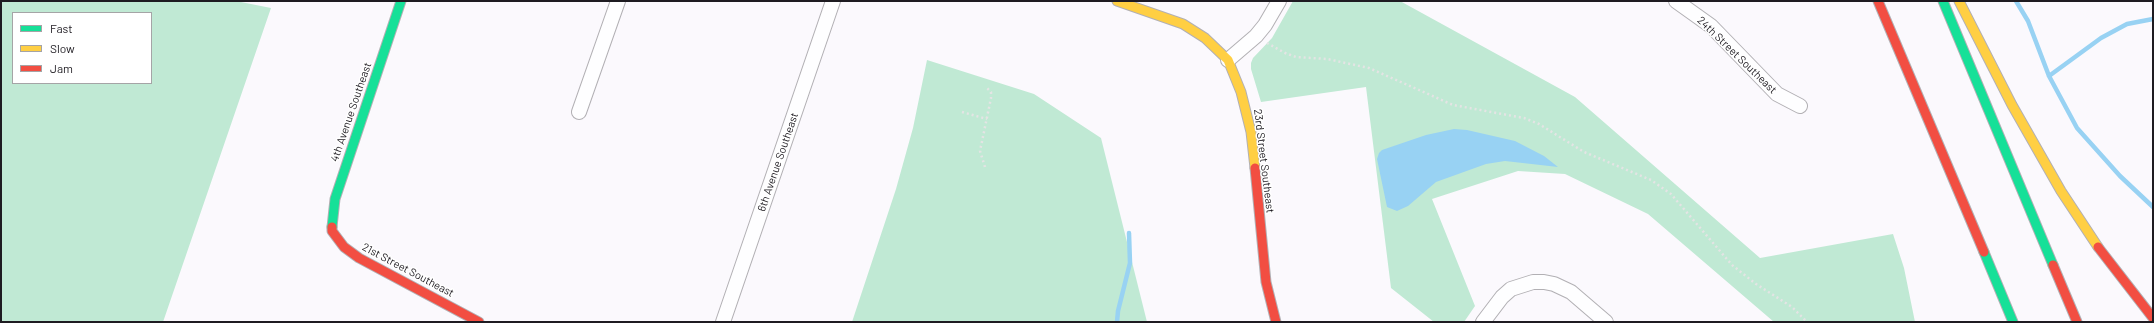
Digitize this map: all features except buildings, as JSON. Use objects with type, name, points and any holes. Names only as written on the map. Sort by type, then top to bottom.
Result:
[{"type":"main road","name":"4th Avenue Southeast","points":[[332,231],[331,222],[335,199],[401,1]]},
{"type":"main road","name":"23rd Street Southeast","points":[[1117,1],[1183,24],[1205,38],[1228,60],[1241,92],[1251,132],[1266,282],[1270,308],[1276,322]]},
{"type":"main road","points":[[1878,1],[2013,322]]},
{"type":"main road","points":[[1943,1],[2077,322]]},
{"type":"main road","points":[[1959,1],[2012,104],[2061,191],[2102,253],[2153,318]]},
{"type":"main road","name":"21st Street Southeast","points":[[332,231],[344,247],[359,258],[479,322]]},
{"type":"street","points":[[579,112],[618,1]]},
{"type":"street","name":"6th Avenue Southeast","points":[[723,322],[833,1]]},
{"type":"street","points":[[1228,60],[1256,36],[1265,25],[1279,1]]},
{"type":"street","name":"24th Street Southeast","points":[[1676,1],[1711,26],[1777,94],[1800,106]]},
{"type":"street","points":[[1483,322],[1502,297],[1511,289],[1533,282],[1554,284],[1563,287],[1579,297],[1606,322]]},
{"type":"path","points":[[1256,36],[1280,50],[1296,56],[1327,59],[1369,68],[1453,105],[1524,118],[1539,124],[1584,152],[1651,180],[1671,194],[1732,265],[1756,284],[1792,307],[1807,322]]},
{"type":"path","points":[[986,168],[980,151],[991,98],[991,92],[987,88]]},
{"type":"path","points":[[962,112],[987,119]]},
{"type":"green space","points":[[1,1],[236,1],[271,8],[163,322],[1,322]]},
{"type":"green space","points":[[1293,1],[1400,1],[1575,97],[1760,258],[1893,234],[1904,268],[1915,322],[1774,322],[1648,214],[1565,174],[1518,171],[1432,199],[1475,306],[1464,322],[1434,322],[1391,288],[1366,87],[1261,102],[1251,69],[1251,63],[1253,58],[1272,38]]},
{"type":"green space","points":[[927,60],[1034,94],[1101,138],[1147,322],[852,322],[896,189],[913,128]]},
{"type":"water","points":[[1454,129],[1467,130],[1515,141],[1544,156],[1558,167],[1505,161],[1486,164],[1436,182],[1408,206],[1397,211],[1387,207],[1377,159],[1379,153],[1382,150],[1426,135]]},
{"type":"waterway","points":[[2016,1],[2028,21],[2049,76],[2077,128],[2120,176],[2153,207]]},
{"type":"waterway","points":[[2049,76],[2101,38],[2127,24],[2153,19]]},
{"type":"waterway","points":[[1117,322],[1118,311],[1130,263],[1129,233]]},
{"type":"traffic: fast","points":[[332,227],[335,199],[401,1]]},
{"type":"traffic: fast","points":[[1943,1],[2053,265]]},
{"type":"traffic: fast","points":[[1984,252],[2013,322]]},
{"type":"traffic: slow","points":[[1117,1],[1183,24],[1205,38],[1228,60],[1241,92],[1251,132],[1255,168]]},
{"type":"traffic: slow","points":[[1959,1],[2012,105],[2061,191],[2098,247]]},
{"type":"traffic: jam","points":[[1878,1],[1984,252]]},
{"type":"traffic: jam","points":[[1255,168],[1266,282],[1276,322]]},
{"type":"traffic: jam","points":[[332,227],[332,231],[344,247],[359,258],[479,322]]},
{"type":"traffic: jam","points":[[2098,247],[2153,318]]},
{"type":"traffic: jam","points":[[2053,265],[2077,322]]}]
